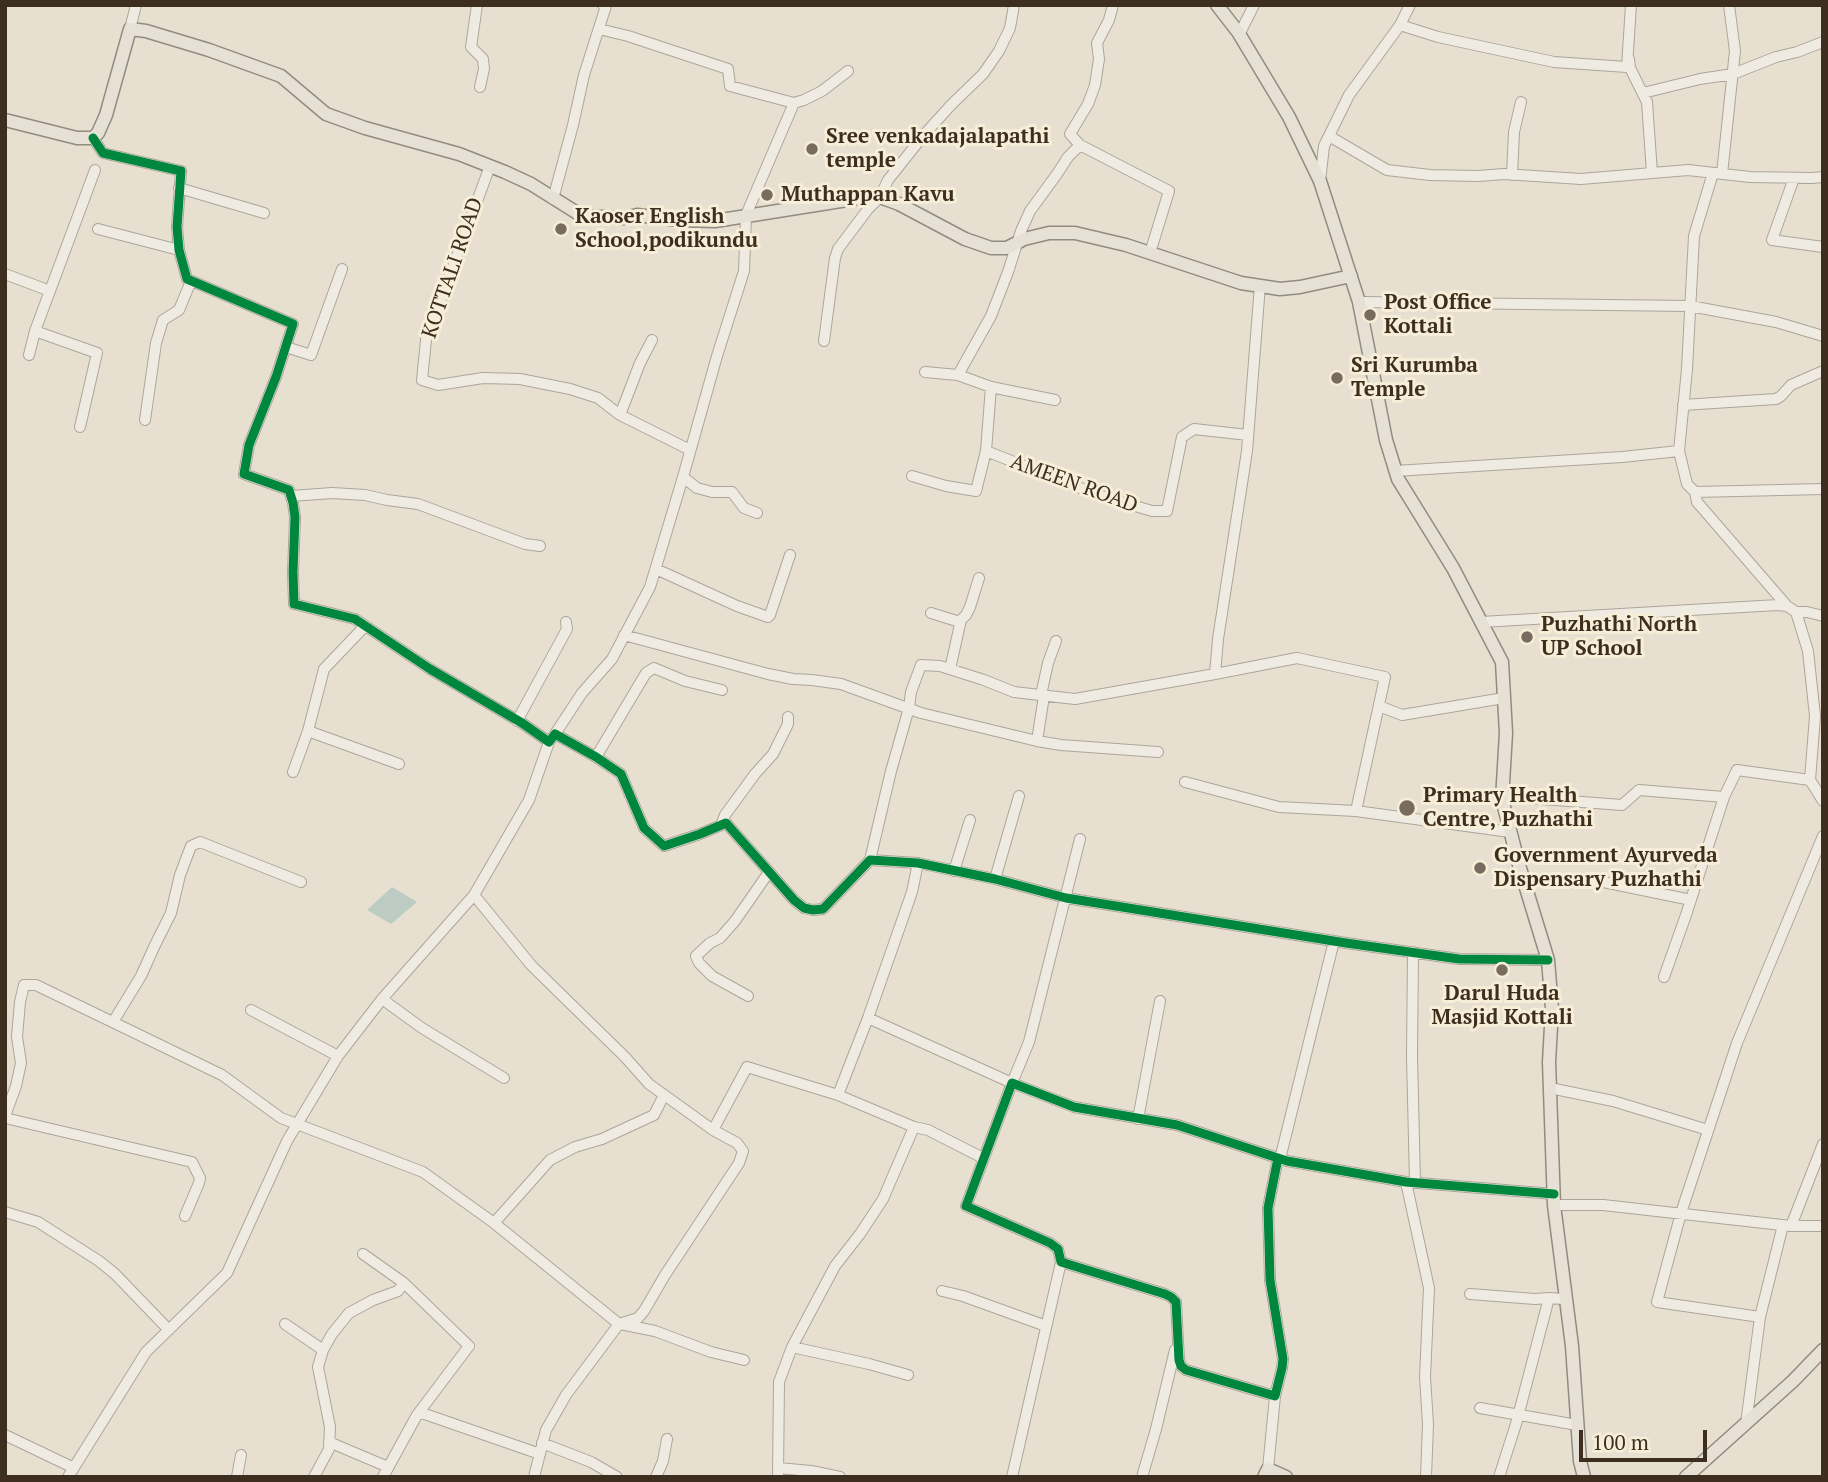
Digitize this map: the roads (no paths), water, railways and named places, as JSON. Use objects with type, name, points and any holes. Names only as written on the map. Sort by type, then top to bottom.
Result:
[{"type":"main road","points":[[1217,5],[1239,35],[1289,117],[1320,181],[1359,302],[1386,440],[1398,479],[1453,568],[1502,662],[1506,733],[1502,796],[1548,960],[1552,1009],[1549,1062],[1554,1199],[1572,1346],[1580,1461],[1584,1477]]},
{"type":"main road","points":[[5,120],[78,138],[93,138],[106,115],[130,29],[146,31],[209,50],[281,76],[326,114],[490,166],[531,184],[582,216],[624,218],[636,215],[715,221],[880,197],[899,204],[965,239],[991,248],[1007,248],[1049,233],[1075,233],[1126,245],[1241,282],[1280,289],[1350,276]]},
{"type":"main road","points":[[1685,1477],[1793,1381],[1823,1350]]},
{"type":"main road","points":[[1266,1473],[1286,1477]]},
{"type":"street","points":[[130,29],[136,5]]},
{"type":"street","points":[[477,5],[471,47],[483,59],[480,87]]},
{"type":"street","points":[[824,341],[838,248],[880,197],[888,180],[923,136],[983,74],[999,51],[1010,28],[1014,5]]},
{"type":"street","points":[[1113,5],[1109,20],[1097,43],[1099,59],[1095,85],[1088,104],[1070,134],[1080,145],[1170,191],[1150,253]]},
{"type":"street","points":[[1239,35],[1254,5]]},
{"type":"street","points":[[1320,181],[1324,146],[1349,95],[1401,25],[1410,5]]},
{"type":"street","points":[[1401,25],[1438,37],[1554,62],[1628,67],[1631,5]]},
{"type":"street","points":[[1729,5],[1735,51],[1733,74],[1717,174],[1694,236],[1679,451],[1687,484],[1695,492],[1697,502],[1791,609],[1808,651],[1815,716],[1819,724],[1810,780],[1823,802]]},
{"type":"street","points":[[553,199],[584,75],[605,6]]},
{"type":"street","points":[[599,29],[728,69],[730,86],[794,103],[822,90],[848,71]]},
{"type":"street","points":[[1643,93],[1733,74],[1823,43]]},
{"type":"street","points":[[1628,49],[1630,68],[1647,102],[1652,173]]},
{"type":"street","points":[[1512,174],[1514,132],[1521,102]]},
{"type":"street","points":[[5,1435],[71,1472],[146,1352],[227,1273],[288,1141],[338,1056],[382,999],[474,895],[529,800],[552,738],[582,693],[612,659],[650,587],[744,271],[746,215],[794,103]]},
{"type":"street","points":[[1329,136],[1387,170],[1430,175],[1512,174],[1581,179],[1688,170],[1750,177],[1823,177]]},
{"type":"street","points":[[93,138],[103,153],[181,172],[177,227],[179,250],[187,279],[293,324],[276,377],[249,445],[244,474],[289,489],[295,532],[294,604],[355,619],[430,669],[517,721],[596,757],[621,774],[644,828],[664,846],[726,823],[804,908],[823,909],[870,860],[911,692],[921,665],[940,666],[1014,692],[1075,699],[1297,658],[1385,677],[1356,811]]},
{"type":"street","points":[[958,374],[991,316],[1030,211],[1068,156],[1080,145]]},
{"type":"street","name":"KOTTALI ROAD","points":[[490,166],[426,340],[422,380],[438,385],[483,377],[520,379],[570,389],[598,398],[620,415],[690,450]]},
{"type":"street","points":[[29,355],[35,331],[95,170]]},
{"type":"street","points":[[1794,178],[1772,240],[1823,247]]},
{"type":"street","points":[[179,188],[264,213]]},
{"type":"street","points":[[98,229],[179,250]]},
{"type":"street","points":[[286,347],[311,355],[342,269]]},
{"type":"street","points":[[5,274],[50,291]]},
{"type":"street","points":[[145,420],[156,343],[163,320],[179,310],[191,281]]},
{"type":"street","points":[[1215,674],[1248,435],[1260,285]]},
{"type":"street","points":[[1359,302],[1690,306],[1776,322],[1823,335]]},
{"type":"street","points":[[35,331],[97,353],[80,426]]},
{"type":"street","points":[[620,415],[652,340]]},
{"type":"street","points":[[1684,405],[1776,399],[1791,385],[1823,371]]},
{"type":"street","points":[[925,372],[958,374],[991,387],[1055,400]]},
{"type":"street","name":"AMEEN ROAD","points":[[991,387],[986,451],[1098,495],[1152,511],[1167,511],[1182,437],[1194,429],[1248,435]]},
{"type":"street","points":[[912,477],[976,491],[986,451]]},
{"type":"street","points":[[1395,471],[1679,451]]},
{"type":"street","points":[[683,477],[697,488],[712,492],[732,492],[744,508],[757,513]]},
{"type":"street","points":[[1695,492],[1823,489]]},
{"type":"street","points":[[291,496],[332,493],[365,495],[418,504],[525,544],[540,546]]},
{"type":"street","points":[[656,569],[737,606],[768,617],[790,555]]},
{"type":"street","points":[[950,669],[960,622],[970,607],[979,579]]},
{"type":"street","points":[[1481,622],[1791,609],[1823,616]]},
{"type":"street","points":[[931,613],[960,622]]},
{"type":"street","points":[[517,721],[567,629],[566,622]]},
{"type":"street","points":[[293,772],[308,731],[324,668],[365,626]]},
{"type":"street","points":[[624,635],[768,674],[841,684],[920,713],[1037,741],[1158,752]]},
{"type":"street","points":[[1037,741],[1048,663],[1056,641]]},
{"type":"street","points":[[596,757],[646,673],[654,668],[685,681],[722,690]]},
{"type":"street","points":[[1379,706],[1402,715],[1504,698]]},
{"type":"street","points":[[721,825],[725,815],[755,774],[773,754],[788,724],[788,717]]},
{"type":"street","points":[[308,731],[399,764]]},
{"type":"street","points":[[1664,977],[1724,797],[1737,770],[1810,780]]},
{"type":"street","points":[[1185,782],[1279,807],[1356,811],[1510,832]]},
{"type":"street","points":[[1502,796],[1622,805],[1639,790],[1724,797]]},
{"type":"street","points":[[995,879],[1019,796]]},
{"type":"street","points":[[954,871],[970,820]]},
{"type":"street","points":[[1760,1317],[1657,1302],[1681,1213],[1737,1042],[1823,836]]},
{"type":"street","points":[[1012,1477],[1061,1262],[1058,1249],[1050,1243],[966,1206],[1028,1042],[1080,839]]},
{"type":"street","points":[[113,1023],[141,976],[171,913],[180,875],[191,846],[200,842],[301,882]]},
{"type":"street","points":[[870,860],[918,863],[995,879],[1066,898],[1334,941],[1459,959],[1548,960]]},
{"type":"street","points":[[838,1095],[869,1018],[912,892],[918,863]]},
{"type":"street","points":[[748,996],[712,976],[696,956],[720,938],[735,921],[769,872]]},
{"type":"street","points":[[1589,879],[1691,900]]},
{"type":"street","points":[[474,895],[531,965],[649,1084],[713,1130],[737,1143],[743,1151],[739,1163],[644,1311],[638,1318],[619,1324],[566,1395],[546,1430],[534,1477]]},
{"type":"street","points":[[1266,1473],[1275,1396],[1283,1359],[1270,1280],[1268,1208],[1334,941]]},
{"type":"street","points":[[1413,952],[1411,1183],[1429,1288],[1424,1377],[1428,1424],[1426,1477]]},
{"type":"street","points":[[184,1216],[200,1178],[192,1162],[5,1117],[21,1063],[17,1037],[24,985],[36,985],[222,1075],[281,1118],[423,1172],[494,1223],[619,1324],[655,1331],[710,1352],[744,1360]]},
{"type":"street","points":[[382,999],[422,1028],[504,1078]]},
{"type":"street","points":[[1138,1119],[1160,1001]]},
{"type":"street","points":[[251,1010],[338,1056]]},
{"type":"street","points":[[869,1018],[1012,1083],[1074,1107],[1177,1125],[1279,1158],[1411,1183],[1787,1225],[1823,1226]]},
{"type":"street","points":[[713,1130],[747,1067],[838,1095],[914,1127],[928,1130],[983,1158]]},
{"type":"street","points":[[1550,1088],[1613,1101],[1708,1130]]},
{"type":"street","points":[[494,1223],[550,1160],[654,1115],[664,1095]]},
{"type":"street","points":[[840,1477],[811,1472],[778,1473],[779,1382],[792,1347],[835,1266],[883,1199],[914,1127]]},
{"type":"street","points":[[1746,1424],[1760,1317],[1787,1225],[1823,1144]]},
{"type":"street","points":[[5,1212],[38,1222],[99,1261],[169,1329]]},
{"type":"street","points":[[329,1441],[386,1472],[419,1412],[469,1346],[404,1283],[363,1254]]},
{"type":"street","points":[[1061,1262],[1171,1297],[1175,1302],[1181,1366],[1186,1370],[1275,1396]]},
{"type":"street","points":[[314,1477],[329,1449],[328,1414],[318,1367],[323,1350],[349,1313],[398,1291],[404,1283]]},
{"type":"street","points":[[942,1291],[1046,1326]]},
{"type":"street","points":[[1470,1294],[1565,1299]]},
{"type":"street","points":[[1499,1477],[1549,1298]]},
{"type":"street","points":[[285,1324],[323,1350]]},
{"type":"street","points":[[1142,1477],[1178,1339]]},
{"type":"street","points":[[792,1347],[908,1375]]},
{"type":"street","points":[[1480,1408],[1577,1425]]},
{"type":"street","points":[[419,1412],[540,1454]]},
{"type":"street","points":[[656,1477],[663,1461],[667,1439]]},
{"type":"street","points":[[542,1443],[591,1462],[617,1477]]},
{"type":"street","points":[[237,1477],[241,1455]]},
{"type":"place","name":"Sree venkadajalapathi temple","points":[[812,149]]},
{"type":"place","name":"Muthappan Kavu","points":[[767,195]]},
{"type":"place","name":"Kaoser English School,podikundu","points":[[561,229]]},
{"type":"place","name":"Post Office Kottali","points":[[1370,315]]},
{"type":"place","name":"Sri Kurumba Temple","points":[[1337,378]]},
{"type":"place","name":"Puzhathi North UP School","points":[[1527,637]]},
{"type":"place","name":"Primary Health Centre, Puzhathi","points":[[1407,808]]},
{"type":"place","name":"Government Ayurveda Dispensary Puzhathi","points":[[1480,868]]},
{"type":"place","name":"Darul Huda Masjid Kottali","points":[[1502,970]]}]
